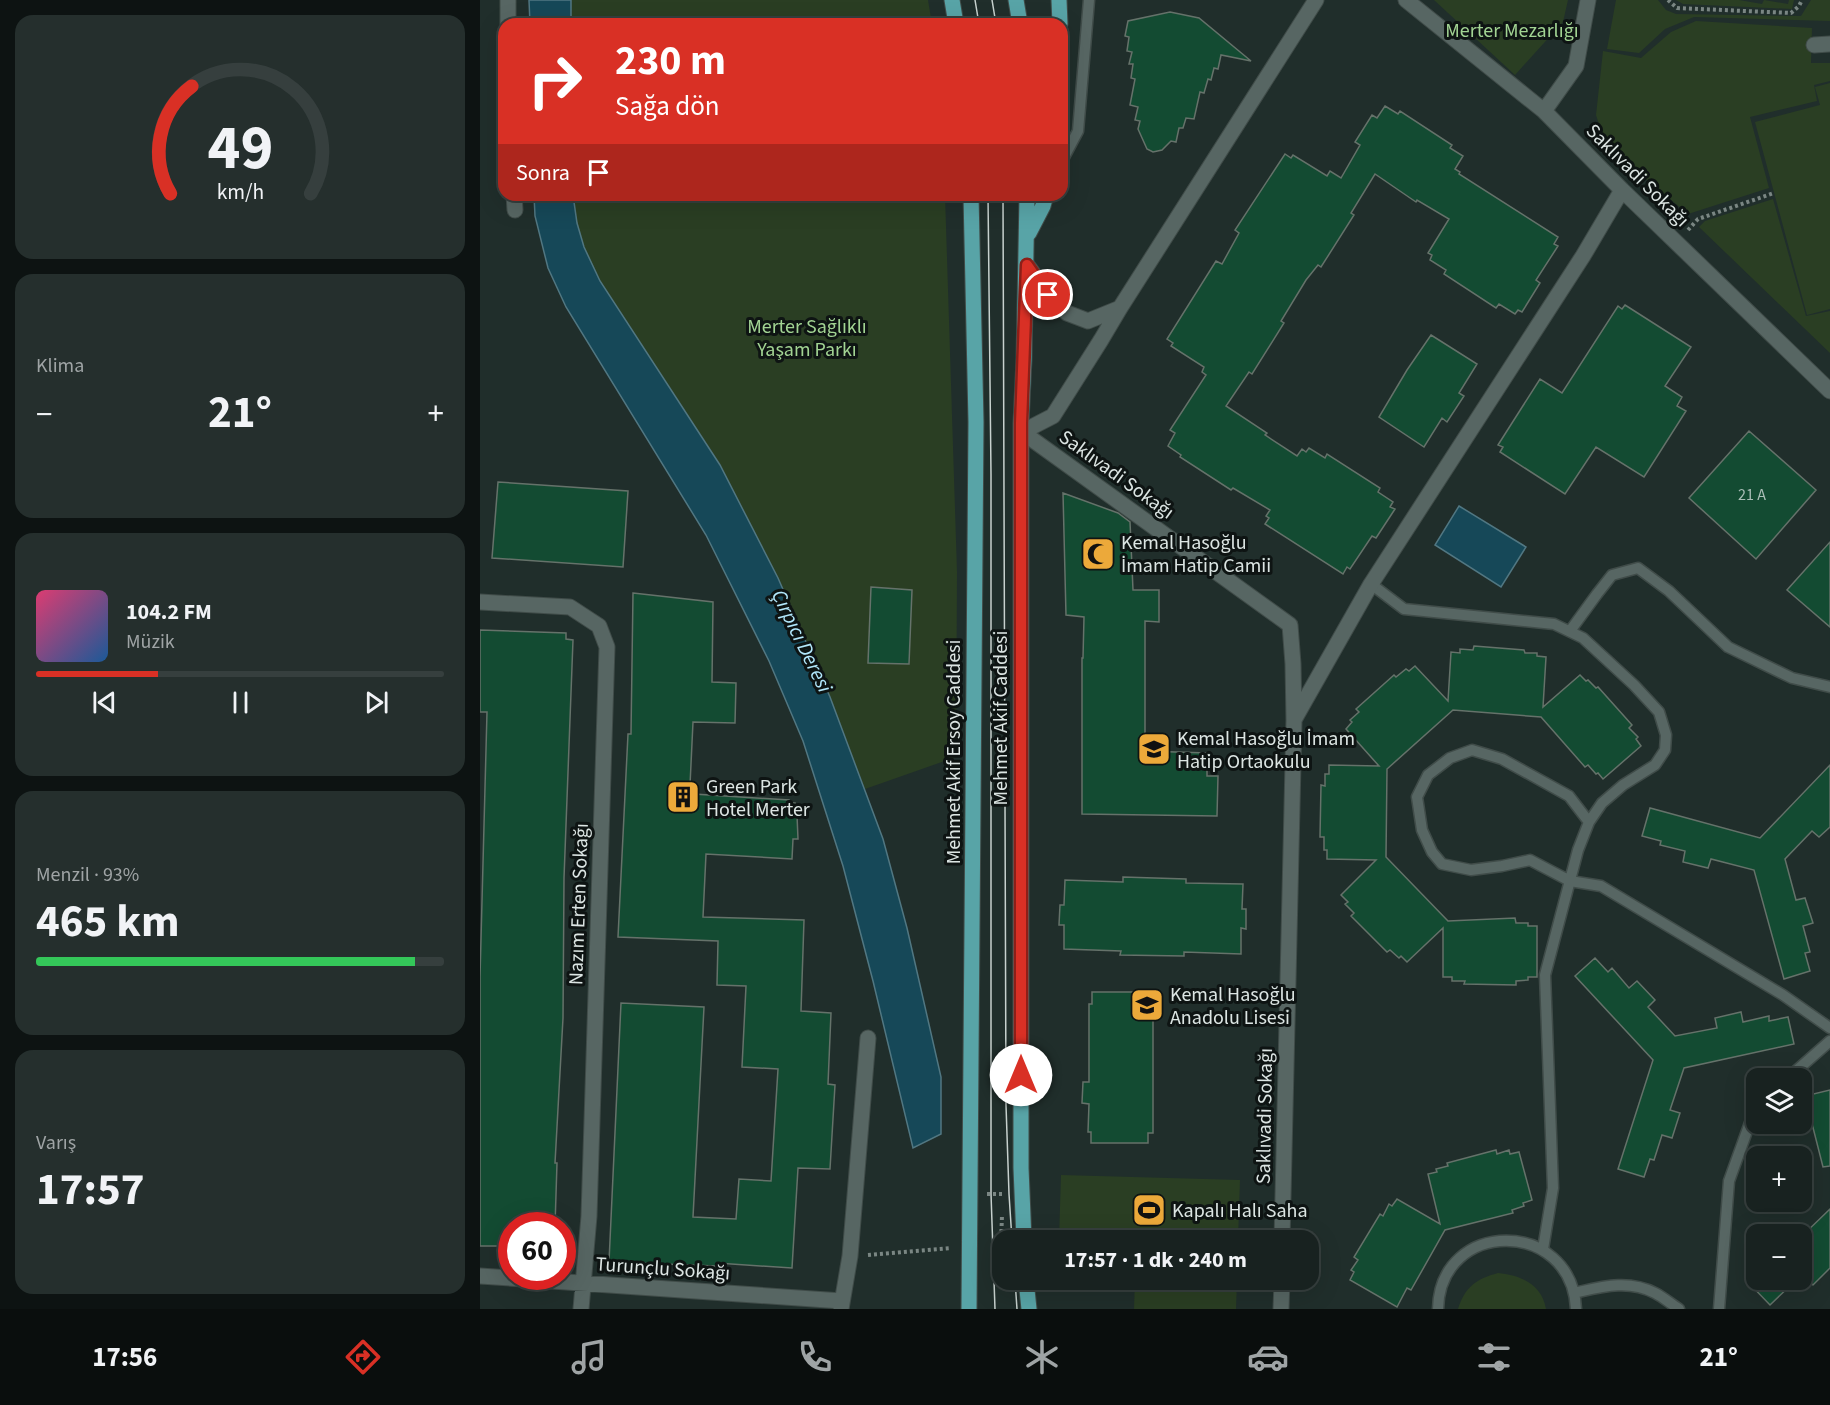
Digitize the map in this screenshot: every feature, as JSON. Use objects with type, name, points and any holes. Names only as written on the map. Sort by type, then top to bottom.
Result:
[{"type":"main road","points":[[952,0],[955,18]]},
{"type":"main road","points":[[1016,0],[1019,18]]},
{"type":"main road","points":[[1059,0],[1060,18]]},
{"type":"main road","name":"Mehmet Akif Ersoy Caddesi","points":[[969,1309],[975,442],[971,201]]},
{"type":"main road","name":"Mehmet Akif Caddesi","points":[[1024,1230],[1021,423],[1027,201]]},
{"type":"main road","points":[[1027,235],[1044,201]]},
{"type":"main road","points":[[1027,1290],[1029,1309]]},
{"type":"street","points":[[508,0],[508,18]]},
{"type":"street","name":"Saklıvadi Sokağı","points":[[1282,1230],[1293,720],[1290,625],[1022,432],[1053,416],[1316,0]]},
{"type":"street","name":"Saklıvadi Sokağı","points":[[1406,0],[1544,111],[1622,190],[1830,391]]},
{"type":"street","points":[[1544,111],[1576,66],[1588,0]]},
{"type":"street","points":[[1814,45],[1830,44]]},
{"type":"street","points":[[1293,720],[1371,584],[1583,256],[1622,190]]},
{"type":"street","points":[[1027,265],[1048,295],[1067,313],[1088,321],[1120,308]]},
{"type":"street","name":"Nazım Erten Sokağı","points":[[480,602],[570,607],[599,626],[607,647],[590,1204],[581,1309]]},
{"type":"street","name":"Turunçlu Sokağı","points":[[480,1276],[842,1305],[850,1256],[868,1038]]},
{"type":"street","points":[[1281,1309],[1282,1290]]},
{"type":"lane","points":[[1068,151],[1078,132],[1089,0]]},
{"type":"lane","points":[[1570,632],[1612,575],[1638,568],[1669,591],[1728,647],[1792,678],[1830,687]]},
{"type":"lane","points":[[1371,584],[1404,609],[1554,624],[1583,638],[1634,685],[1659,712],[1666,735],[1665,750],[1655,765],[1623,785],[1602,802],[1589,822],[1578,850],[1545,975],[1553,1188],[1543,1249]]},
{"type":"lane","points":[[1589,822],[1569,795],[1502,759],[1472,750],[1450,758],[1428,775],[1417,797],[1422,830],[1432,852],[1442,864],[1471,870],[1530,860],[1570,881],[1601,886],[1783,995],[1830,1028]]},
{"type":"lane","points":[[1799,1068],[1830,1041]]},
{"type":"lane","points":[[1719,1309],[1729,1181],[1746,1134]]},
{"type":"lane","points":[[1438,1309],[1438,1296],[1446,1275],[1460,1258],[1478,1246],[1500,1240],[1522,1241],[1543,1249],[1560,1264],[1572,1284],[1576,1309]]},
{"type":"lane","points":[[1574,1293],[1614,1284],[1632,1286],[1654,1292],[1679,1309]]},
{"type":"path","points":[[1668,0],[1677,8],[1791,13],[1802,0]]},
{"type":"path","points":[[1698,219],[1774,193]]},
{"type":"path","points":[[970,1195],[1022,1193]]},
{"type":"path","points":[[1002,1194],[1002,1204]]},
{"type":"path","points":[[1001,1230],[1002,1214]]},
{"type":"path","points":[[850,1256],[969,1247]]},
{"type":"green space","points":[[571,0],[928,0],[931,18],[571,18]]},
{"type":"green space","name":"Merter Mezarlığı","points":[[1434,0],[1568,0],[1563,22],[1515,75]]},
{"type":"green space","points":[[1616,0],[1658,0],[1666,10],[1676,14],[1801,16],[1811,0],[1830,0],[1830,21],[1694,17],[1665,29],[1639,53],[1607,49]]},
{"type":"green space","points":[[1676,0],[1739,0],[1762,4],[1764,0],[1788,4],[1789,0],[1794,0],[1792,9],[1683,4]]},
{"type":"green space","points":[[1696,21],[1812,28],[1811,63],[1830,63],[1830,81],[1814,85],[1817,101],[1750,117],[1769,188],[1688,214],[1630,166],[1603,137],[1596,115],[1603,51],[1641,58],[1671,32]]},
{"type":"green space","points":[[1830,83],[1830,309],[1807,315],[1755,122],[1820,105],[1815,87]]},
{"type":"green space","points":[[1773,199],[1806,316],[1830,311],[1830,353],[1699,227],[1705,221]]},
{"type":"green space","name":"Merter Sağlıklı Yaşam Parkı","points":[[574,201],[945,201],[957,572],[956,757],[865,789],[830,697],[778,578],[720,464],[600,281],[584,247]]},
{"type":"green space","name":"Kapalı Halı Saha","points":[[1061,1175],[1240,1180],[1238,1230],[1059,1230]]},
{"type":"green space","points":[[1498,1273],[1529,1282],[1540,1293],[1546,1309],[1458,1309],[1464,1295],[1472,1285]]},
{"type":"green space","name":"Kapalı Halı Saha","points":[[1135,1290],[1237,1290],[1236,1309],[1134,1309]]},
{"type":"water","points":[[529,0],[571,0],[571,18],[530,18]]},
{"type":"water","name":"Çırpıcı Deresi","points":[[534,201],[574,201],[584,247],[600,281],[720,465],[778,578],[830,697],[883,839],[907,928],[941,1077],[941,1134],[913,1148],[843,866],[803,741],[769,661],[706,535],[566,307],[548,268],[535,216]]},
{"type":"water","points":[[1459,506],[1526,547],[1501,587],[1435,545]]},
{"type":"building","points":[[1170,12],[1199,18],[1251,61],[1221,55],[1218,69],[1214,68],[1204,93],[1200,92],[1194,119],[1186,118],[1183,128],[1179,128],[1176,142],[1171,141],[1162,150],[1153,152],[1147,149],[1138,129],[1140,121],[1135,120],[1138,107],[1130,105],[1135,79],[1131,78],[1133,64],[1129,64],[1132,52],[1127,51],[1129,37],[1125,36],[1128,21]]},
{"type":"building","points":[[1385,106],[1398,114],[1400,111],[1452,145],[1450,148],[1463,156],[1455,169],[1460,172],[1459,174],[1558,237],[1554,244],[1558,246],[1536,280],[1540,283],[1522,312],[1518,310],[1515,314],[1499,304],[1496,308],[1444,274],[1446,270],[1430,260],[1432,255],[1428,253],[1449,219],[1417,200],[1416,202],[1375,174],[1351,213],[1354,215],[1321,267],[1318,265],[1306,280],[1281,321],[1284,323],[1252,374],[1249,372],[1226,406],[1297,456],[1302,449],[1306,452],[1309,448],[1325,458],[1327,454],[1380,488],[1378,492],[1393,502],[1390,507],[1395,509],[1376,538],[1372,536],[1350,569],[1347,567],[1343,574],[1265,524],[1270,510],[1233,488],[1231,490],[1180,457],[1181,455],[1168,446],[1175,433],[1170,430],[1206,375],[1202,372],[1204,367],[1171,346],[1173,343],[1167,339],[1216,261],[1222,264],[1239,233],[1235,230],[1285,154],[1291,158],[1293,155],[1327,176],[1330,171],[1341,178],[1360,145],[1355,142],[1372,115],[1377,118]]},
{"type":"building","points":[[1625,305],[1691,347],[1665,386],[1682,397],[1677,406],[1686,411],[1644,477],[1596,447],[1565,494],[1500,452],[1503,447],[1498,445],[1540,379],[1562,393],[1618,306],[1622,309]]},
{"type":"building","points":[[1431,335],[1477,364],[1459,393],[1464,396],[1447,422],[1442,418],[1424,447],[1379,417]]},
{"type":"building","points":[[1749,431],[1816,490],[1756,559],[1689,498]]},
{"type":"building","points":[[498,482],[628,491],[623,567],[492,558]]},
{"type":"building","points":[[1063,493],[1118,513],[1130,522],[1133,590],[1159,590],[1159,622],[1145,621],[1145,751],[1207,753],[1207,776],[1218,776],[1217,816],[1082,814],[1084,617],[1066,615]]},
{"type":"building","points":[[1830,542],[1830,627],[1787,590]]},
{"type":"building","points":[[871,587],[912,590],[909,664],[868,663]]},
{"type":"building","points":[[633,593],[713,602],[712,682],[736,683],[735,723],[693,722],[690,785],[695,785],[694,794],[789,800],[789,803],[795,803],[794,816],[797,815],[798,839],[793,839],[792,859],[706,854],[703,917],[804,920],[801,1011],[831,1013],[828,1084],[835,1085],[830,1169],[798,1168],[792,1268],[717,1263],[716,1266],[609,1262],[621,1003],[704,1007],[693,1217],[736,1219],[739,1179],[771,1181],[778,1069],[742,1067],[746,986],[717,985],[718,941],[618,937],[628,734],[631,734]]},
{"type":"building","points":[[480,630],[566,633],[566,639],[573,640],[564,878],[563,1018],[555,1163],[557,1163],[555,1212],[498,1212],[498,1246],[480,1246],[480,977],[487,712],[480,712]]},
{"type":"building","points":[[1474,646],[1524,650],[1525,653],[1537,653],[1537,656],[1546,657],[1543,707],[1580,675],[1596,688],[1598,687],[1632,725],[1629,728],[1638,737],[1636,739],[1641,746],[1603,779],[1588,765],[1585,767],[1541,717],[1453,710],[1387,769],[1386,857],[1448,921],[1515,918],[1516,923],[1537,926],[1537,977],[1516,981],[1516,985],[1464,984],[1465,981],[1452,981],[1452,977],[1443,977],[1443,928],[1407,962],[1390,950],[1387,952],[1351,916],[1354,913],[1345,904],[1348,902],[1341,895],[1376,860],[1327,859],[1324,837],[1320,837],[1321,785],[1325,786],[1325,774],[1329,774],[1329,765],[1379,766],[1346,729],[1352,722],[1350,720],[1359,712],[1356,709],[1394,675],[1396,677],[1406,669],[1409,671],[1415,666],[1448,701],[1451,652],[1460,653],[1460,649],[1473,650]]},
{"type":"building","points":[[1830,765],[1830,827],[1819,837],[1812,831],[1785,859],[1796,900],[1805,898],[1813,923],[1803,926],[1810,952],[1805,953],[1810,971],[1784,979],[1754,870],[1711,859],[1708,868],[1683,862],[1685,851],[1660,845],[1661,841],[1642,836],[1650,808],[1760,838]]},
{"type":"building","points":[[1123,877],[1186,879],[1186,883],[1243,884],[1242,909],[1246,909],[1246,929],[1241,928],[1241,954],[1184,952],[1184,956],[1120,955],[1121,951],[1064,949],[1064,925],[1059,925],[1060,905],[1064,905],[1065,880],[1123,882]]},
{"type":"building","points":[[1595,958],[1608,972],[1612,968],[1629,988],[1637,981],[1655,1000],[1648,1007],[1675,1036],[1717,1028],[1715,1018],[1741,1012],[1743,1022],[1769,1016],[1769,1021],[1788,1017],[1794,1044],[1684,1068],[1670,1110],[1680,1113],[1672,1138],[1662,1135],[1654,1160],[1650,1159],[1644,1177],[1618,1169],[1653,1060],[1575,976]]},
{"type":"building","points":[[1092,992],[1148,992],[1149,1003],[1153,1002],[1153,1133],[1148,1133],[1148,1143],[1091,1143],[1091,1132],[1088,1132],[1089,1104],[1082,1103],[1083,1082],[1089,1082],[1089,1004],[1092,1004]]},
{"type":"building","points":[[1830,1090],[1830,1166],[1823,1167],[1812,1124],[1812,1094]]},
{"type":"building","points":[[1496,1150],[1497,1154],[1509,1150],[1510,1154],[1519,1152],[1532,1200],[1512,1210],[1513,1213],[1445,1230],[1411,1290],[1407,1288],[1397,1307],[1350,1280],[1354,1272],[1351,1270],[1358,1260],[1354,1257],[1380,1214],[1383,1216],[1389,1204],[1392,1206],[1397,1199],[1440,1224],[1428,1174],[1448,1166],[1447,1163]]},
{"type":"building","points":[[1830,1209],[1830,1268],[1813,1285],[1812,1284],[1812,1226]]},
{"type":"building","points":[[1756,1290],[1786,1290],[1770,1305]]},
{"type":"tram line","points":[[975,0],[978,18]]},
{"type":"tram line","points":[[992,0],[995,18]]},
{"type":"tram line","points":[[988,201],[991,474],[991,1194],[995,1309]]},
{"type":"tram line","points":[[1003,201],[1006,1105],[1011,1230]]},
{"type":"tram line","points":[[1016,1290],[1017,1309]]},
{"type":"place","name":"Kemal Hasoğlu İmam Hatip Camii","points":[[1098,554]]},
{"type":"place","name":"Kemal Hasoğlu İmam Hatip Ortaokulu","points":[[1154,749]]},
{"type":"place","name":"Green Park Hotel Merter","points":[[683,797]]},
{"type":"place","name":"Kemal Hasoğlu Anadolu Lisesi","points":[[1147,1005]]},
{"type":"place","name":"Kapalı Halı Saha","points":[[1149,1210]]},
{"type":"route","points":[[1021,1075],[1021,423],[1027,265],[1048,295]]}]
